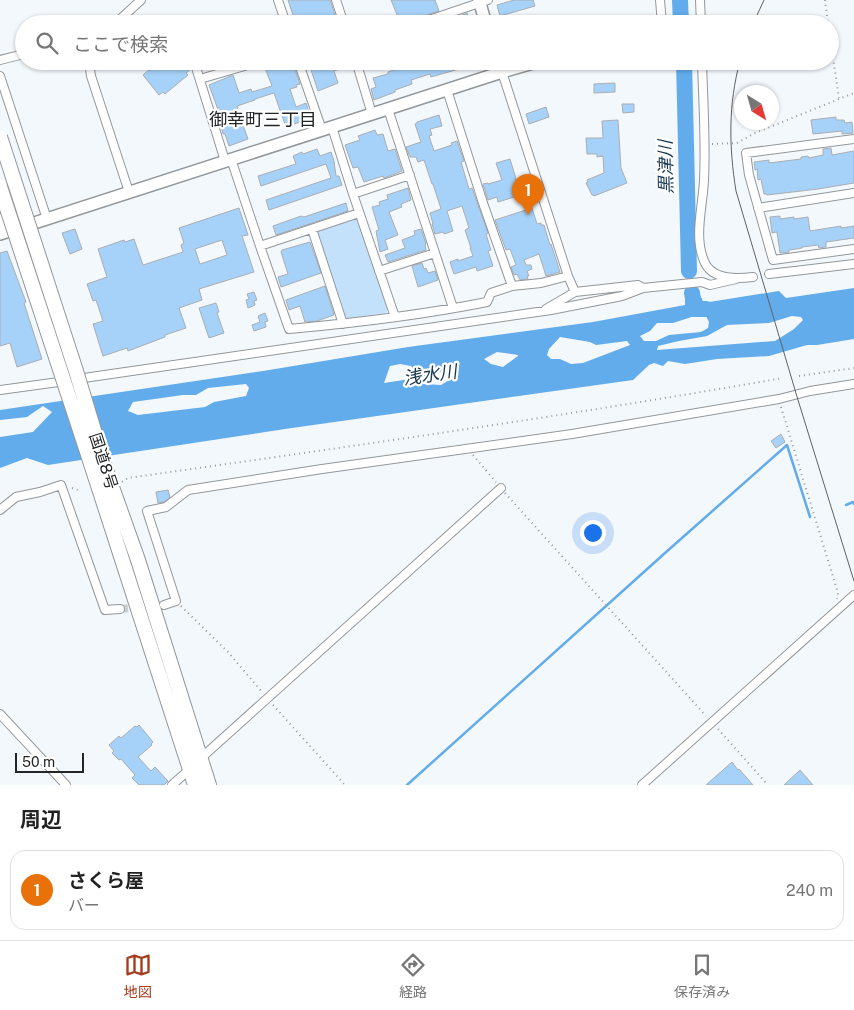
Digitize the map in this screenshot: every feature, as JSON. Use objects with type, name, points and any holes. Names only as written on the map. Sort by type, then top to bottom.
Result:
[{"type":"highway","name":"国道8号","points":[[0,138],[76,371],[101,475],[138,560],[209,785]]},
{"type":"highway","name":"国道8号","points":[[0,187],[101,475],[195,785]]},
{"type":"street","points":[[125,15],[141,0]]},
{"type":"street","points":[[278,0],[283,15]]},
{"type":"street","points":[[336,0],[341,15]]},
{"type":"street","points":[[660,0],[661,15]]},
{"type":"street","points":[[700,0],[701,15]]},
{"type":"street","points":[[442,15],[482,1],[484,15]]},
{"type":"street","points":[[0,60],[15,56]]},
{"type":"street","points":[[90,70],[129,192]]},
{"type":"street","points":[[197,70],[289,329],[395,317],[487,302],[491,293],[512,286],[541,283],[568,276]]},
{"type":"street","points":[[200,79],[230,70]]},
{"type":"street","points":[[302,70],[353,194],[395,317]]},
{"type":"street","points":[[359,70],[372,114]]},
{"type":"street","points":[[0,218],[2,234],[447,90],[494,70]]},
{"type":"street","points":[[502,70],[568,276],[575,292]]},
{"type":"street","points":[[702,70],[705,144],[699,234],[702,255],[705,264],[711,271],[718,275],[736,279]]},
{"type":"street","points":[[0,76],[47,219]]},
{"type":"street","points":[[447,90],[512,286]]},
{"type":"street","points":[[388,109],[453,308]]},
{"type":"street","points":[[854,139],[746,154],[749,176],[773,260],[854,249]]},
{"type":"street","points":[[353,194],[410,174]]},
{"type":"street","points":[[758,208],[854,193]]},
{"type":"street","points":[[260,246],[360,213]]},
{"type":"street","points":[[312,230],[343,324]]},
{"type":"street","points":[[379,271],[435,253]]},
{"type":"street","points":[[769,274],[854,264]]},
{"type":"street","points":[[0,390],[541,312],[622,296],[643,288],[702,282],[710,285],[736,279],[753,278]]},
{"type":"street","points":[[541,312],[575,292],[638,285],[643,288]]},
{"type":"street","points":[[164,605],[176,601],[148,511],[166,506],[188,490],[572,434],[779,399],[810,391],[854,384]]},
{"type":"street","points":[[0,510],[16,497],[61,485],[105,610],[120,609]]},
{"type":"street","points":[[200,759],[501,488]]},
{"type":"street","points":[[642,785],[854,595]]},
{"type":"street","points":[[0,714],[66,785]]},
{"type":"street","points":[[172,785],[190,769]]},
{"type":"path","points":[[825,0],[827,15]]},
{"type":"path","points":[[835,70],[839,99]]},
{"type":"path","points":[[705,144],[737,143],[755,133],[854,92]]},
{"type":"path","points":[[799,376],[854,368]]},
{"type":"path","points":[[121,483],[128,478],[325,450],[783,378]]},
{"type":"path","points":[[779,399],[838,593],[835,602]]},
{"type":"path","points":[[466,448],[768,785]]},
{"type":"shaded area","points":[[358,216],[389,307],[386,313],[345,319],[315,231]]},
{"type":"water","name":"浅水川","points":[[854,288],[854,339],[807,345],[769,356],[717,359],[685,364],[668,361],[663,366],[654,363],[649,365],[633,380],[285,429],[48,465],[27,458],[0,468],[0,437],[33,432],[52,412],[43,406],[27,417],[0,420],[0,410],[263,371],[408,347],[593,322],[685,305],[685,300],[702,298],[703,303],[779,291],[786,298]],"holes":[[[701,314],[706,316],[709,322],[708,328],[701,332],[669,335],[656,341],[644,341],[640,336],[650,331],[657,323],[673,323]],[[792,316],[801,317],[803,320],[794,329],[775,341],[657,350],[658,346],[707,336],[727,325],[769,323]],[[560,337],[590,342],[596,345],[627,341],[630,345],[583,363],[571,364],[560,359],[551,359],[547,355],[549,349]],[[497,352],[518,355],[503,367],[491,364],[484,359]],[[400,364],[411,366],[417,373],[410,379],[384,383],[390,366]],[[445,370],[456,376],[441,385],[423,384],[423,378]],[[246,384],[249,388],[246,396],[214,402],[205,407],[138,415],[128,411],[133,402],[196,395],[208,388]]]},
{"type":"building","points":[[288,0],[330,0],[335,15],[293,15]]},
{"type":"building","points":[[391,0],[435,0],[439,11],[427,15],[397,15]]},
{"type":"building","points":[[514,0],[533,0],[535,6],[500,15],[497,5]]},
{"type":"building","points":[[149,70],[190,70],[186,73],[188,75],[165,94],[163,92],[159,95],[143,75]]},
{"type":"building","points":[[266,70],[295,70],[300,84],[290,89],[296,107],[306,103],[310,116],[307,117],[308,119],[286,127],[274,93],[255,99],[237,106],[248,139],[229,146],[225,134],[223,134],[218,116],[220,115],[209,85],[233,75],[239,93],[251,89],[252,92],[272,86]]},
{"type":"building","points":[[311,70],[337,70],[334,71],[338,83],[318,91]]},
{"type":"building","points":[[394,70],[456,70],[431,77],[430,74],[411,80],[412,84],[374,100],[371,89],[376,87],[373,78],[388,74],[388,72]]},
{"type":"building","points":[[615,83],[615,92],[594,93],[594,84]]},
{"type":"building","points":[[622,104],[634,104],[634,112],[623,113]]},
{"type":"building","points":[[546,107],[549,117],[529,124],[526,114]]},
{"type":"building","points":[[439,115],[442,126],[430,129],[432,135],[429,136],[434,151],[452,145],[451,143],[457,141],[464,161],[461,162],[469,189],[472,188],[488,233],[486,234],[491,250],[488,251],[493,266],[477,271],[476,267],[454,274],[450,262],[473,256],[465,230],[469,228],[462,206],[447,211],[453,231],[435,234],[430,213],[441,209],[433,184],[424,160],[418,162],[416,157],[410,157],[406,147],[421,142],[415,124],[417,122]]},
{"type":"building","points":[[836,117],[836,120],[844,120],[845,123],[852,122],[853,133],[842,134],[842,131],[813,134],[811,120]]},
{"type":"building","points":[[618,120],[621,168],[627,183],[594,196],[586,183],[588,182],[587,180],[604,173],[603,156],[597,157],[597,154],[587,154],[586,138],[603,138],[602,121]]},
{"type":"building","points":[[375,130],[377,135],[383,134],[388,151],[395,149],[402,171],[384,178],[383,176],[364,182],[358,167],[353,168],[345,145],[360,140],[358,136]]},
{"type":"building","points":[[831,148],[832,155],[854,151],[854,183],[818,189],[764,194],[761,179],[758,180],[754,162],[769,160],[769,163],[801,159],[801,157],[808,156],[809,158],[823,155],[823,149]]},
{"type":"building","points":[[317,149],[320,156],[331,152],[336,176],[339,176],[342,185],[269,210],[266,200],[331,178],[326,164],[261,186],[258,176],[296,164],[293,156]]},
{"type":"building","points":[[510,159],[521,195],[498,202],[497,197],[488,200],[483,184],[502,180],[496,163]]},
{"type":"building","points":[[408,188],[411,200],[401,204],[402,207],[389,212],[398,235],[385,240],[388,249],[380,252],[376,231],[379,230],[372,207],[380,205],[379,202],[388,199],[387,195]]},
{"type":"building","points":[[346,203],[348,211],[276,235],[273,226]]},
{"type":"building","points":[[239,208],[248,235],[242,236],[254,272],[199,289],[202,300],[179,308],[186,328],[128,351],[127,348],[103,356],[93,324],[103,321],[96,300],[93,301],[87,284],[107,277],[98,249],[124,240],[125,242],[134,239],[143,265],[183,252],[181,245],[184,243],[179,228]],"holes":[[[222,240],[227,255],[200,264],[195,249]]]},
{"type":"building","points":[[532,208],[537,224],[541,223],[541,225],[544,225],[560,272],[546,276],[539,254],[524,260],[526,265],[531,265],[532,269],[527,271],[528,279],[520,280],[517,274],[514,275],[511,267],[516,265],[510,249],[506,250],[495,220]]},
{"type":"building","points":[[780,216],[780,219],[808,217],[810,231],[854,226],[854,238],[826,242],[826,247],[819,248],[818,245],[802,247],[780,253],[777,232],[772,233],[770,217]]},
{"type":"building","points":[[75,229],[82,249],[70,254],[62,233]]},
{"type":"building","points":[[421,229],[426,250],[388,262],[385,255],[405,248],[402,240],[415,235],[414,231]]},
{"type":"building","points":[[310,242],[321,273],[281,287],[278,277],[288,274],[282,250]]},
{"type":"building","points":[[7,251],[26,302],[24,303],[42,359],[17,367],[10,343],[0,346],[0,253]]},
{"type":"building","points":[[422,263],[428,273],[435,271],[438,280],[418,287],[412,266]]},
{"type":"building","points":[[325,286],[334,315],[317,321],[305,322],[300,306],[289,310],[286,300]]},
{"type":"building","points":[[254,292],[257,300],[254,301],[255,305],[248,308],[246,300],[249,299],[247,294]]},
{"type":"building","points":[[216,303],[219,312],[217,313],[224,333],[209,338],[199,308]]},
{"type":"building","points":[[265,313],[268,321],[265,322],[266,327],[254,331],[252,325],[260,322],[258,316]]},
{"type":"building","points":[[781,434],[785,442],[776,448],[771,441]]},
{"type":"building","points":[[168,490],[170,497],[164,502],[158,503],[156,492]]},
{"type":"building","points":[[139,725],[153,742],[138,757],[151,771],[155,767],[168,781],[164,785],[139,785],[132,778],[135,775],[121,759],[119,760],[112,753],[114,751],[109,745],[119,736],[121,738],[135,726]]},
{"type":"building","points":[[732,762],[753,785],[706,785]]},
{"type":"building","points":[[800,770],[813,785],[784,785]]},
{"type":"waterway","name":"黒津川","points":[[680,0],[681,15]]},
{"type":"waterway","name":"黒津川","points":[[684,70],[689,271]]},
{"type":"waterway","name":"黒津川","points":[[692,293],[695,309],[706,309]]},
{"type":"waterway","points":[[407,785],[787,445],[810,516]]},
{"type":"waterway","points":[[846,505],[853,502],[854,504]]},
{"type":"tunnel","points":[[120,609],[139,607]]},
{"type":"tram line","points":[[757,15],[764,0]]},
{"type":"tram line","points":[[738,70],[733,94],[731,126],[736,191],[854,581]]},
{"type":"place","name":"さくら屋","points":[[528,215]]},
{"type":"district","name":"御幸町三丁目","points":[[263,120]]}]
